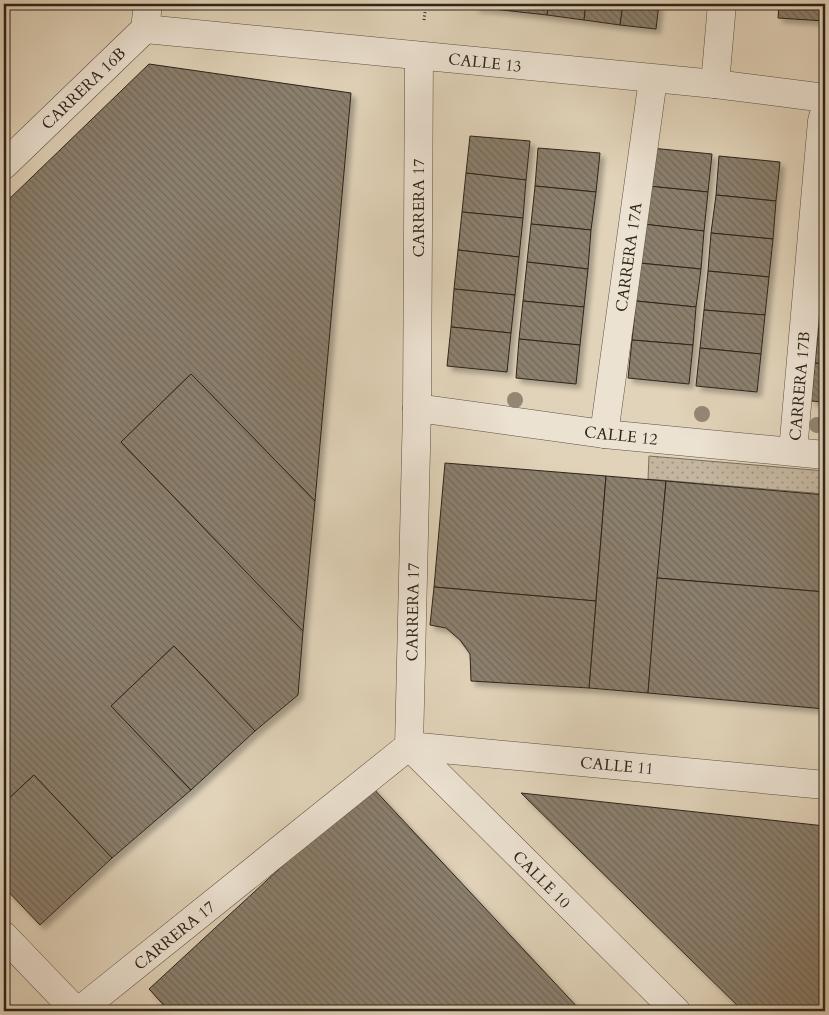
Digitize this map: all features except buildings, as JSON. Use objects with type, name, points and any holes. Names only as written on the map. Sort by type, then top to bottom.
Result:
[{"type":"street","points":[[715,84],[722,4]]},
{"type":"street","name":"CALLE 13","points":[[146,16],[419,56],[715,84],[825,98]]},
{"type":"street","name":"CARRERA 16B","points":[[4,165],[146,16]]},
{"type":"street","name":"CARRERA 17","points":[[78,1011],[409,746],[418,408],[419,56]]},
{"type":"street","name":"CARRERA 17A","points":[[604,434],[653,79]]},
{"type":"street","name":"CARRERA 17B","points":[[793,451],[822,121],[825,111]]},
{"type":"street","name":"CALLE 12","points":[[418,408],[604,434],[825,455]]},
{"type":"street","name":"CALLE 11","points":[[409,746],[825,785]]},
{"type":"street","name":"CALLE 10","points":[[409,746],[676,1011]]},
{"type":"street","points":[[4,936],[78,1011]]},
{"type":"shaded area","points":[[649,456],[825,471],[825,494],[648,479]]}]
